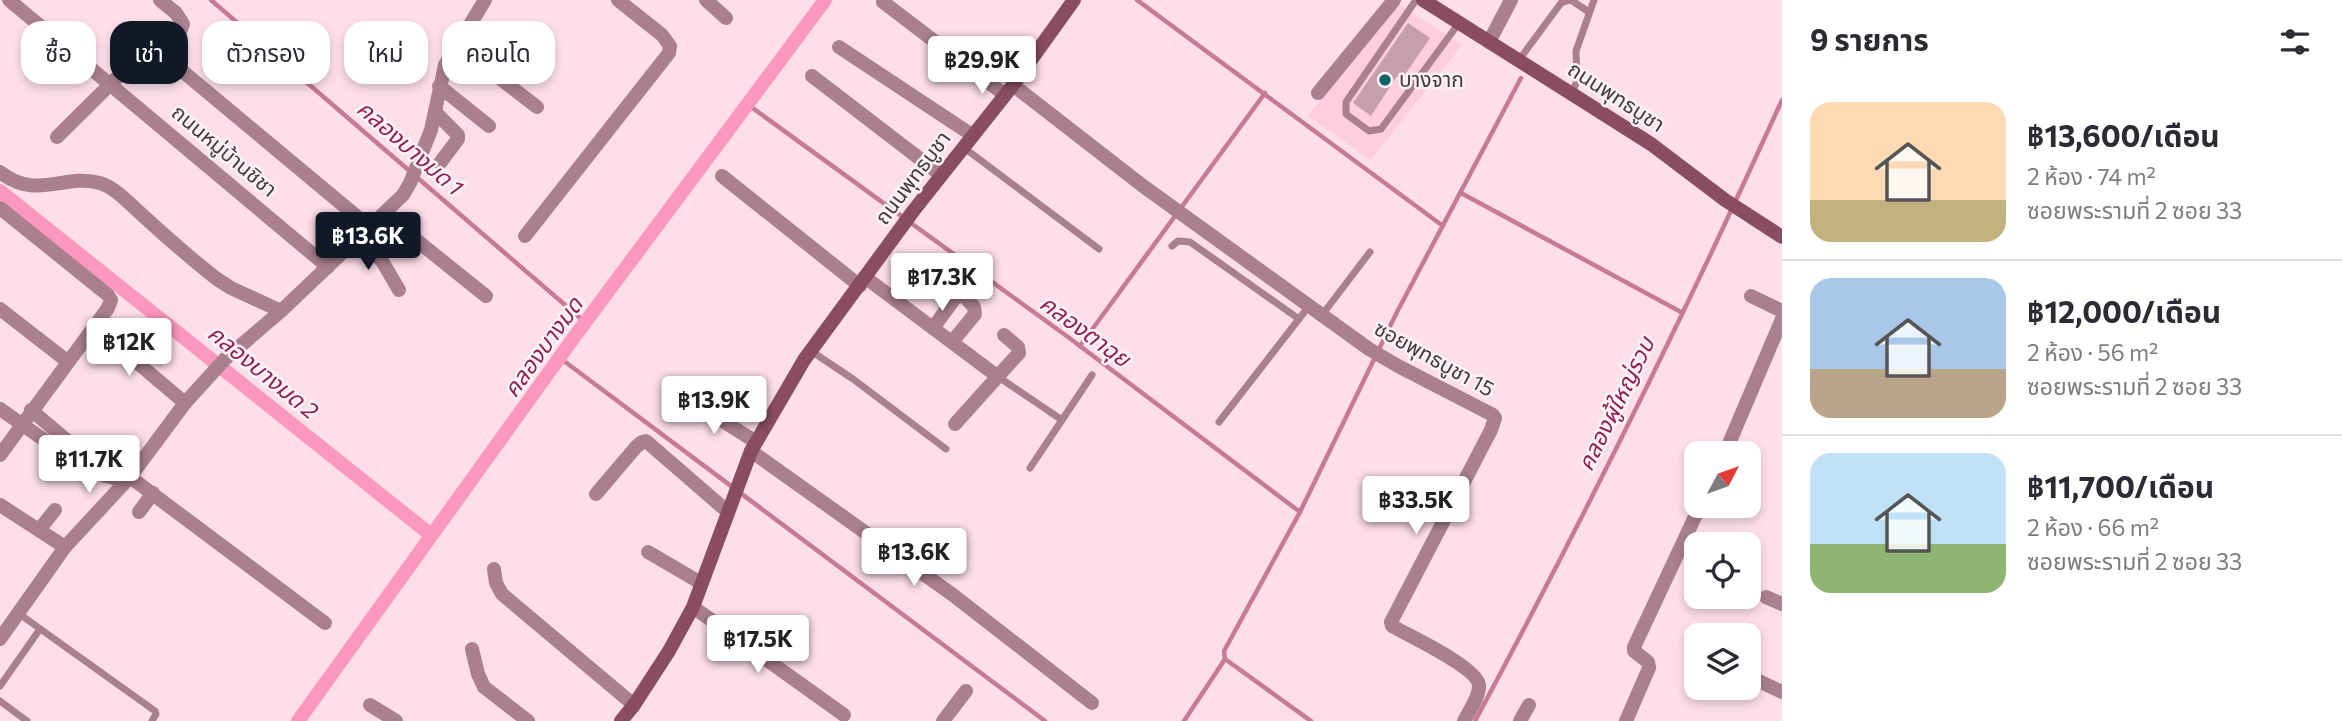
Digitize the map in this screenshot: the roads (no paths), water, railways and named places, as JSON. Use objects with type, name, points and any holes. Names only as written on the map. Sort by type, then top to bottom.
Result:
[{"type":"main road","name":"ถนนพุทธบูชา","points":[[621,721],[669,652],[693,607],[754,447],[811,351],[914,210],[1009,90],[1074,0]]},
{"type":"main road","name":"ถนนพุทธบูชา","points":[[1423,0],[1651,144],[1724,200],[1782,237]]},
{"type":"street","name":"ถนนหมู่บ้านชิชา","points":[[9,0],[328,267]]},
{"type":"street","points":[[160,0],[176,13],[183,24],[171,55],[175,65],[355,215],[399,290]]},
{"type":"street","points":[[473,21],[485,0]]},
{"type":"street","points":[[525,236],[669,53],[670,46],[662,35],[618,0]]},
{"type":"street","points":[[706,0],[726,18]]},
{"type":"street","points":[[1318,93],[1394,0]]},
{"type":"street","points":[[1489,42],[1511,0]]},
{"type":"street","name":"ซอยพุทธบูชา 15","points":[[883,2],[1375,353],[1470,402],[1495,418],[1391,622],[1392,626],[1467,668],[1477,678],[1480,689],[1464,721]]},
{"type":"street","points":[[839,47],[967,141]]},
{"type":"street","points":[[0,639],[65,547],[130,477],[185,403],[225,359],[281,311],[403,195],[418,166],[435,113],[442,76]]},
{"type":"street","points":[[812,76],[941,174]]},
{"type":"street","points":[[57,137],[109,83]]},
{"type":"street","points":[[507,84],[537,107]]},
{"type":"street","points":[[439,86],[489,126]]},
{"type":"street","points":[[435,113],[458,135],[458,139],[440,163]]},
{"type":"street","points":[[0,172],[16,183],[29,185],[90,181],[102,183],[217,279],[281,311]]},
{"type":"street","points":[[722,176],[863,282],[933,328],[997,376]]},
{"type":"street","points":[[0,208],[108,295],[110,303],[0,455]]},
{"type":"street","points":[[385,215],[486,296]]},
{"type":"street","points":[[933,328],[958,296],[963,295],[974,307],[975,314],[952,342]]},
{"type":"street","points":[[1751,296],[1782,311]]},
{"type":"street","points":[[0,309],[67,360]]},
{"type":"street","points":[[1730,441],[1782,319]]},
{"type":"street","points":[[94,326],[185,403]]},
{"type":"street","points":[[956,424],[1020,350],[1004,335]]},
{"type":"street","points":[[690,400],[953,595],[1092,703]]},
{"type":"street","points":[[0,409],[90,472],[118,479],[130,477],[325,623]]},
{"type":"street","points":[[31,410],[106,476]]},
{"type":"street","points":[[596,494],[636,447],[646,441],[730,506]]},
{"type":"street","points":[[139,512],[153,493]]},
{"type":"street","points":[[0,505],[65,547]]},
{"type":"street","points":[[39,530],[55,510]]},
{"type":"street","points":[[1626,721],[1649,668],[1648,663],[1634,651],[1634,647],[1694,518]]},
{"type":"street","points":[[648,552],[701,583]]},
{"type":"street","points":[[494,569],[496,583],[502,594],[634,705]]},
{"type":"street","points":[[1766,597],[1782,604]]},
{"type":"street","points":[[693,607],[844,715]]},
{"type":"street","points":[[472,649],[484,687],[528,721]]},
{"type":"street","points":[[1761,682],[1782,692]]},
{"type":"street","points":[[943,721],[966,691]]},
{"type":"street","points":[[370,705],[397,721]]},
{"type":"street","points":[[1520,721],[1529,705]]},
{"type":"lane","points":[[1416,0],[1346,102],[1346,114],[1369,131],[1381,129],[1459,23]]},
{"type":"lane","points":[[1518,61],[1561,3],[1571,0],[1589,12]]},
{"type":"lane","points":[[1572,93],[1577,82],[1576,51],[1594,0]]},
{"type":"lane","points":[[967,141],[1098,249]]},
{"type":"lane","points":[[1172,246],[1178,241],[1190,242],[1299,319]]},
{"type":"lane","points":[[1322,315],[1370,252]]},
{"type":"lane","points":[[1219,422],[1309,306]]},
{"type":"lane","points":[[811,351],[946,449]]},
{"type":"lane","points":[[1030,468],[1092,374]]},
{"type":"lane","points":[[997,376],[1062,420]]},
{"type":"lane","points":[[18,613],[155,711],[152,721]]},
{"type":"lane","points":[[0,686],[40,629]]},
{"type":"lane","points":[[0,701],[27,721]]},
{"type":"waterway","name":"คลองบางมด 1","points":[[211,0],[586,323]]},
{"type":"waterway","name":"คลองบางมด","points":[[298,721],[575,336],[825,0]]},
{"type":"waterway","points":[[1137,0],[1443,226]]},
{"type":"waterway","points":[[1311,721],[1225,659],[1224,651],[1300,512],[1397,312],[1521,78]]},
{"type":"waterway","points":[[1080,346],[1265,93]]},
{"type":"waterway","name":"คลองผู้ใหญ่รวบ","points":[[1475,721],[1634,413],[1782,100]]},
{"type":"waterway","name":"คลองตาฉุย","points":[[747,104],[1068,337],[1300,512]]},
{"type":"waterway","name":"คลองบางมด 2","points":[[0,191],[431,535]]},
{"type":"waterway","points":[[1461,193],[1681,312]]},
{"type":"waterway","points":[[560,358],[1045,721]]},
{"type":"waterway","points":[[1184,721],[1225,659]]},
{"type":"place","name":"บางจาก","points":[[1385,80]]}]
